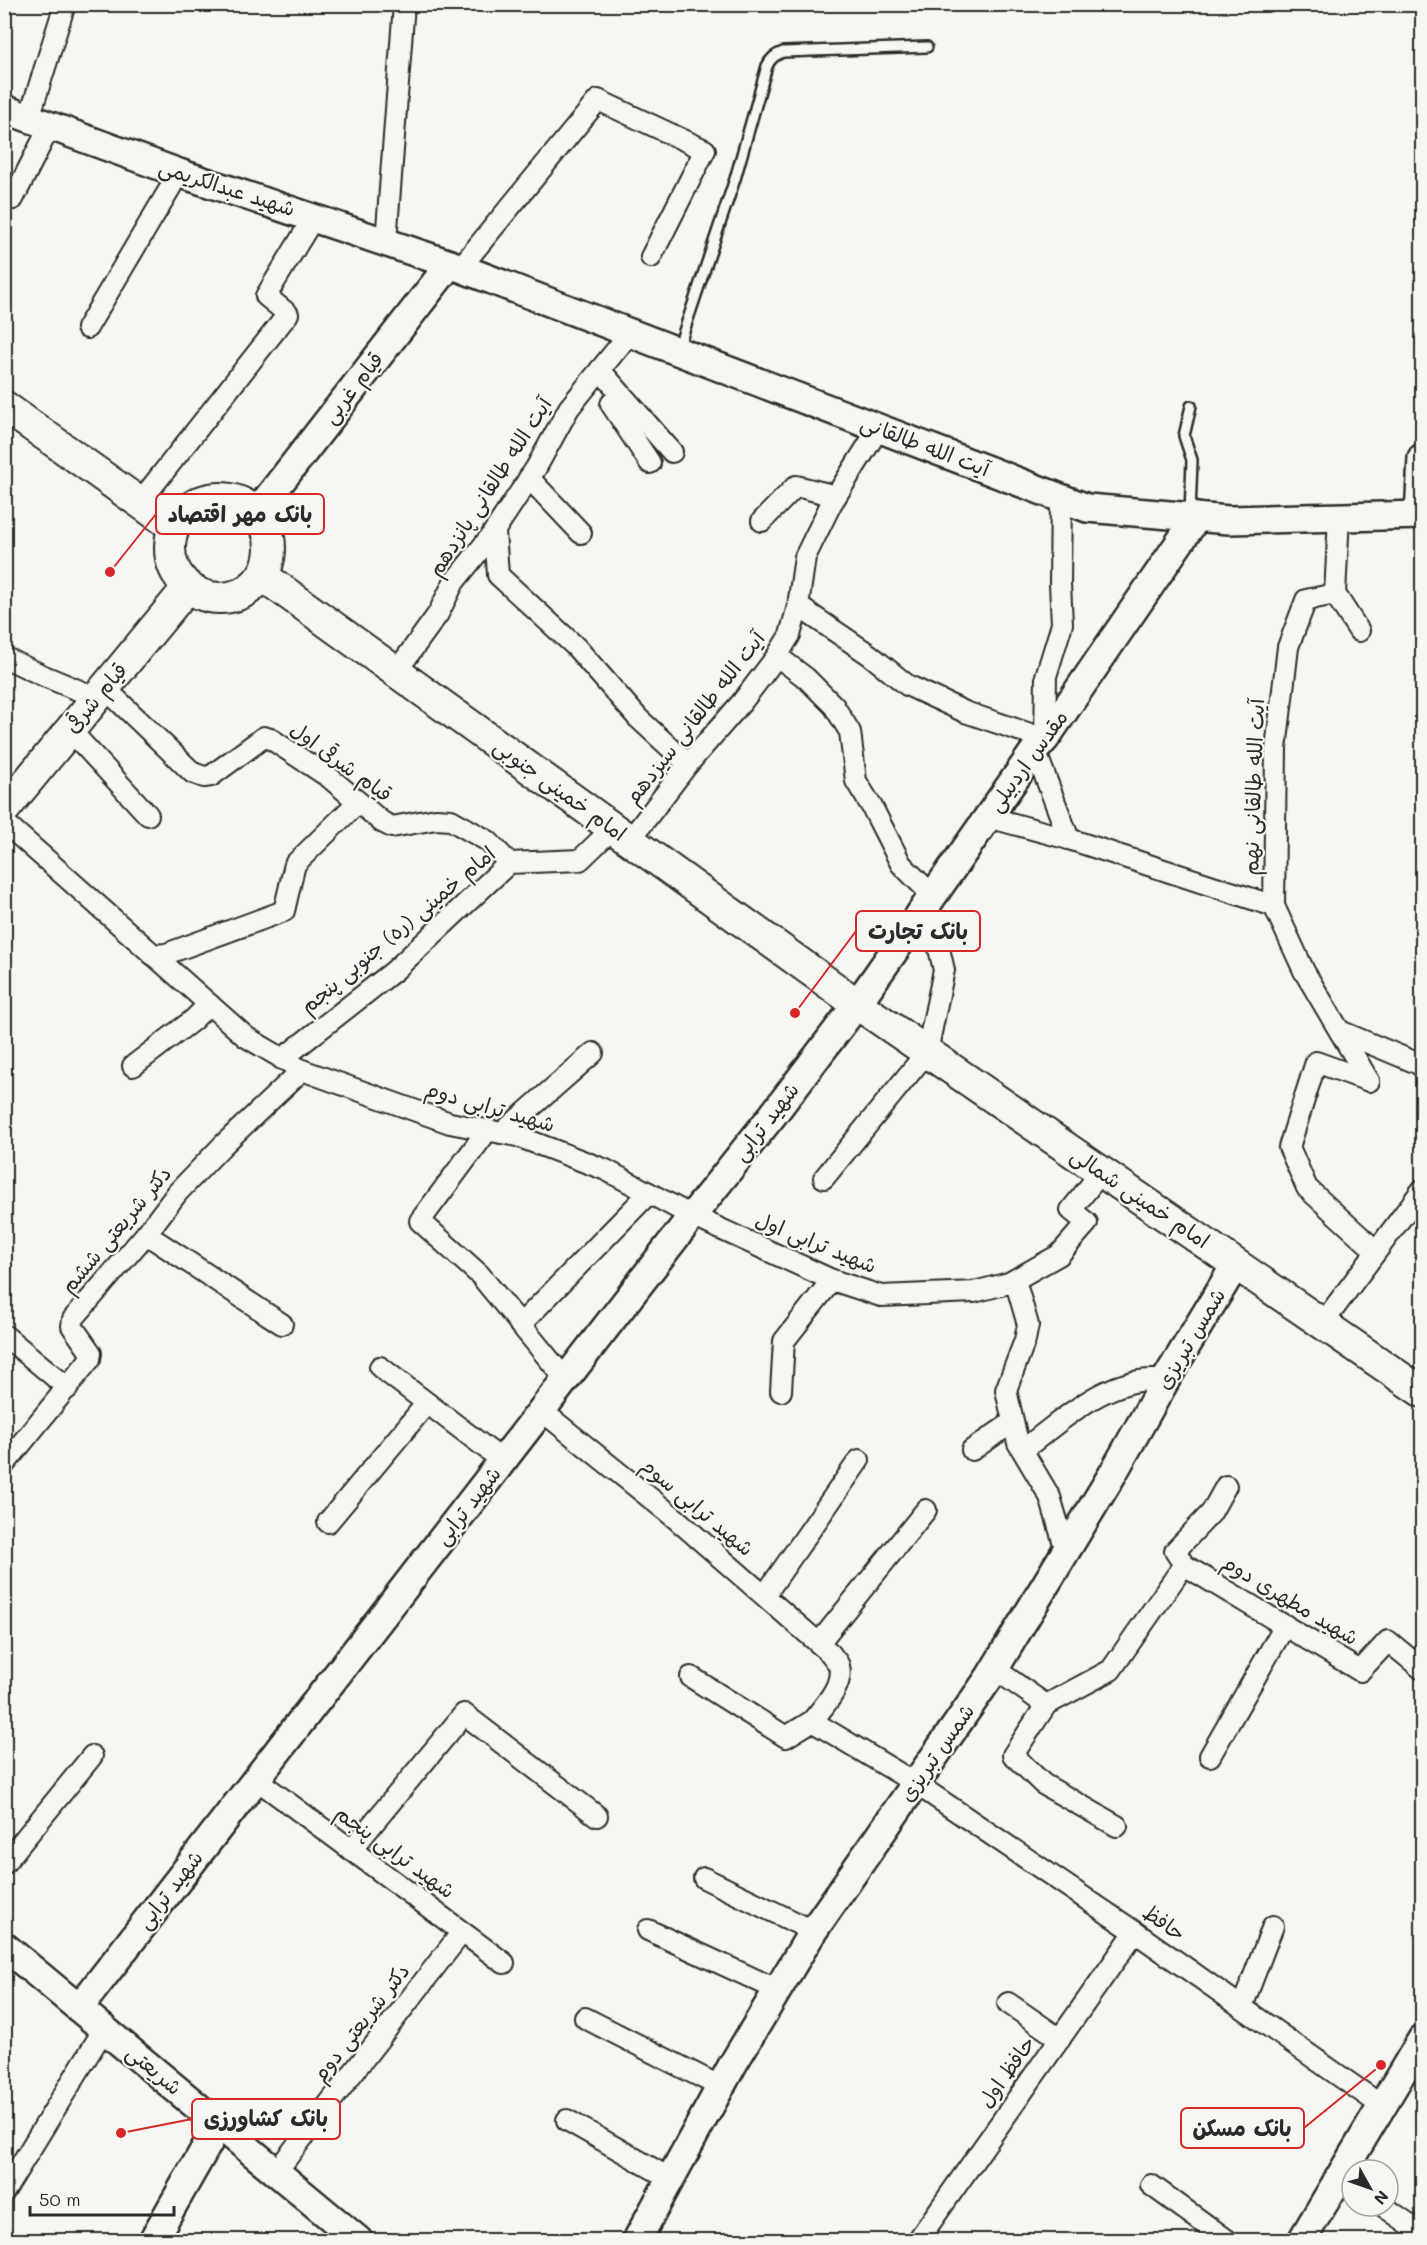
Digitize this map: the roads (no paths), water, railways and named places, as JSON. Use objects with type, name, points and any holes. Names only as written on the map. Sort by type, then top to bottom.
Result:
[{"type":"main road","points":[[4,406],[174,527]]},
{"type":"main road","points":[[212,498],[228,498],[244,502],[257,512],[267,526],[271,543],[270,560],[262,576],[251,588],[236,596],[219,598],[203,595],[188,587],[177,575],[171,559],[170,543],[174,527],[183,513],[196,503],[212,498]]},
{"type":"main road","name":"امام خمینی جنوبی","points":[[262,576],[857,1004]]},
{"type":"main road","name":"قیام شرقی","points":[[5,810],[188,587]]},
{"type":"main road","name":"امام خمینی شمالی","points":[[857,1004],[1422,1392]]},
{"type":"street","points":[[13,200],[28,118],[65,4]]},
{"type":"street","points":[[386,242],[404,4]]},
{"type":"street","points":[[455,266],[598,100],[705,150],[651,257]]},
{"type":"street","name":"شهید عبدالکریمی","points":[[28,118],[179,173],[455,266]]},
{"type":"street","points":[[87,328],[179,173]]},
{"type":"street","points":[[140,502],[288,314],[266,296],[314,217]]},
{"type":"street","name":"آیت الله طالقانی","points":[[455,266],[1087,508],[1229,520],[1421,515]]},
{"type":"street","name":"قیام غربی","points":[[257,512],[455,266]]},
{"type":"street","name":"آیت الله طالقانی پانزدهم","points":[[396,672],[438,614],[454,582],[495,531],[529,478],[569,408],[630,333]]},
{"type":"street","points":[[600,370],[672,452]]},
{"type":"street","points":[[621,395],[611,404],[650,463]]},
{"type":"street","name":"آیت الله طالقانی سیزدهم","points":[[622,834],[742,702],[777,656],[790,635],[798,606],[805,557],[836,496],[879,428]]},
{"type":"street","points":[[1421,515],[1422,458]]},
{"type":"street","points":[[529,478],[581,533]]},
{"type":"street","points":[[762,521],[796,486],[836,496]]},
{"type":"street","points":[[1061,498],[1062,624],[1046,676],[1040,744],[1069,839]]},
{"type":"street","name":"مقدس اردبیلی","points":[[857,1004],[1040,744],[1193,517]]},
{"type":"street","points":[[1339,517],[1335,594],[1359,631]]},
{"type":"street","points":[[495,531],[498,575],[576,647],[638,718],[688,764]]},
{"type":"street","name":"آیت الله طالقانی نهم","points":[[1274,906],[1276,750],[1288,647],[1306,600],[1335,594]]},
{"type":"street","points":[[798,606],[870,655],[907,684],[1040,744]]},
{"type":"street","points":[[777,656],[806,678],[834,706],[850,732],[856,781],[901,864],[931,899],[944,970],[927,1052],[825,1178]]},
{"type":"street","points":[[4,657],[44,676],[101,693]]},
{"type":"street","name":"قیام شرقی اول","points":[[101,693],[193,773],[204,777],[211,776],[264,737],[271,739],[330,778],[382,822],[392,827],[436,819],[450,820],[488,841],[509,863]]},
{"type":"street","points":[[70,730],[148,815]]},
{"type":"street","points":[[153,955],[166,954],[284,911],[295,864],[358,802]]},
{"type":"street","name":"شهید ترابی دوم","points":[[5,810],[153,955],[246,1037],[282,1059],[302,1070],[450,1123],[517,1136],[606,1170],[692,1216]]},
{"type":"street","points":[[988,817],[1069,839],[1274,906],[1304,971],[1369,1081],[1316,1062],[1289,1148],[1307,1188],[1376,1251]]},
{"type":"street","name":"امام خمینی (ره) جنوبی پنجم","points":[[282,1059],[394,971],[509,863],[580,860],[622,834]]},
{"type":"street","points":[[133,1066],[193,1020],[209,1004]]},
{"type":"street","name":"شهید ترابی","points":[[79,2008],[857,1004]]},
{"type":"street","points":[[1340,1031],[1422,1067]]},
{"type":"street","points":[[566,1380],[480,1275],[420,1221],[494,1132],[593,1053]]},
{"type":"street","name":"دکتر شریعتی ششم","points":[[4,1466],[90,1359],[91,1353],[72,1326],[73,1319],[146,1234],[178,1192],[223,1145],[302,1070]]},
{"type":"street","name":"شهید ترابی اول","points":[[692,1216],[832,1280],[881,1296],[974,1292],[1009,1283],[1059,1255],[1087,1223],[1071,1210],[1102,1172]]},
{"type":"street","points":[[1323,1323],[1422,1190]]},
{"type":"street","points":[[520,1325],[649,1193]]},
{"type":"street","points":[[146,1234],[282,1324]]},
{"type":"street","name":"شمس تبریزی","points":[[637,2241],[669,2178],[813,1931],[994,1669],[1236,1264]]},
{"type":"street","points":[[781,1391],[784,1341],[832,1280]]},
{"type":"street","points":[[1015,1280],[1028,1325],[1025,1340],[1006,1390],[1018,1443],[1050,1497],[1066,1551]]},
{"type":"street","points":[[4,1335],[68,1388]]},
{"type":"street","points":[[380,1367],[503,1461]]},
{"type":"street","points":[[1023,1450],[1065,1417],[1114,1387],[1149,1378],[1165,1381]]},
{"type":"street","points":[[328,1522],[427,1403]]},
{"type":"street","name":"شهید ترابی سوم","points":[[542,1411],[675,1518],[819,1643],[839,1665],[839,1679],[830,1698],[812,1721]]},
{"type":"street","points":[[972,1450],[1013,1422]]},
{"type":"street","points":[[765,1595],[859,1460]]},
{"type":"street","points":[[1117,1826],[1042,1784],[1013,1755],[1046,1705],[1111,1670],[1184,1564],[1175,1551],[1211,1513],[1226,1486]]},
{"type":"street","points":[[819,1643],[926,1510]]},
{"type":"street","name":"شهید مطهری دوم","points":[[1184,1564],[1360,1671],[1388,1641],[1422,1669]]},
{"type":"street","points":[[1210,1756],[1285,1625]]},
{"type":"street","points":[[994,1669],[1046,1705]]},
{"type":"street","points":[[691,1677],[786,1737],[812,1721]]},
{"type":"street","points":[[351,1850],[464,1714],[597,1816]]},
{"type":"street","name":"حافظ","points":[[812,1721],[915,1783],[1135,1932],[1382,2106]]},
{"type":"street","points":[[4,1864],[92,1756]]},
{"type":"street","name":"شهید ترابی پنجم","points":[[256,1779],[504,1963]]},
{"type":"street","points":[[704,1878],[813,1931]]},
{"type":"street","points":[[1242,2007],[1273,1926]]},
{"type":"street","points":[[648,1930],[778,1990]]},
{"type":"street","name":"دکتر شریعتی دوم","points":[[276,2172],[462,1932]]},
{"type":"street","name":"حافظ اول","points":[[918,2241],[1135,1932]]},
{"type":"street","name":"شریعتی","points":[[5,1946],[358,2241]]},
{"type":"street","points":[[1008,2003],[1060,2038]]},
{"type":"street","points":[[585,2018],[721,2087]]},
{"type":"street","points":[[4,2192],[104,2029]]},
{"type":"street","points":[[1357,2158],[1382,2106],[1422,2039]]},
{"type":"street","points":[[567,2120],[669,2178]]},
{"type":"street","points":[[153,2241],[219,2124]]},
{"type":"street","points":[[1151,2185],[1227,2241]]},
{"type":"street","points":[[1302,2241],[1340,2188]]},
{"type":"street","points":[[1400,2218],[1422,2233]]},
{"type":"lane","points":[[678,351],[735,179],[770,60],[783,52],[927,47]]},
{"type":"lane","points":[[1191,406],[1184,435],[1192,460],[1193,517]]},
{"type":"place","name":"بانک مهر اقتصاد","points":[[110,572]]},
{"type":"place","name":"بانک تجارت","points":[[795,1013]]},
{"type":"place","name":"بانک مسکن","points":[[1381,2065]]},
{"type":"place","name":"بانک کشاورزی","points":[[121,2133]]}]
